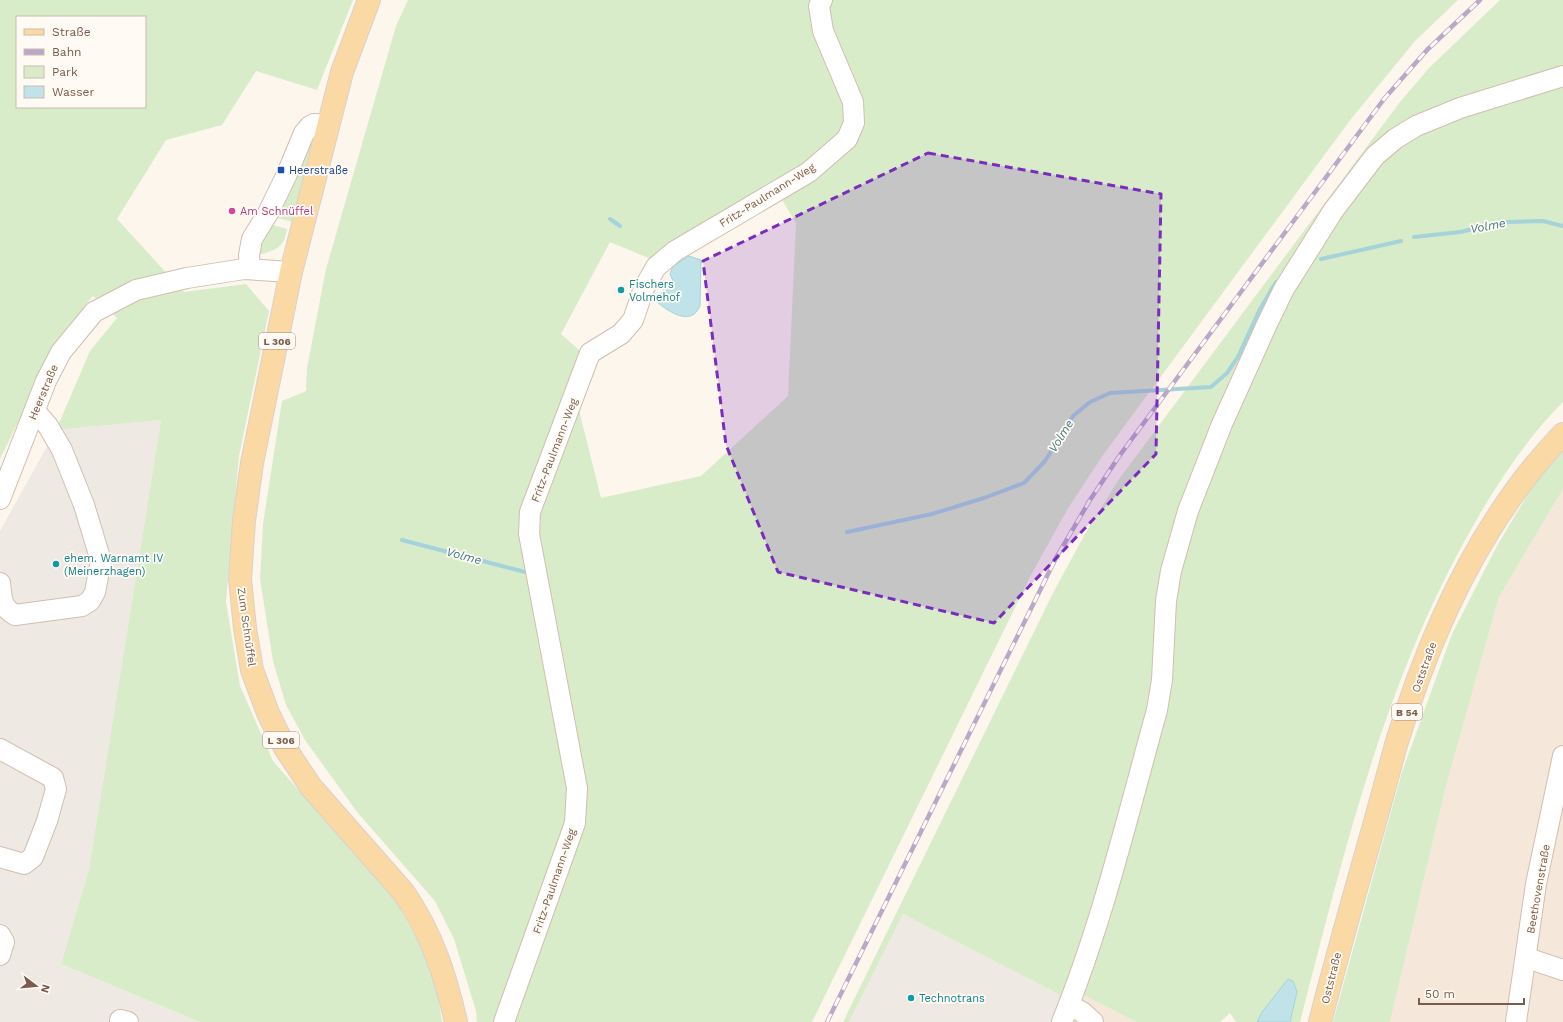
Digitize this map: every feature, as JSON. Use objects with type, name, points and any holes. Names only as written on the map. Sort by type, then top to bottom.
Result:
[{"type":"main road","name":"L 306","points":[[291,272],[342,72],[369,0]]},
{"type":"main road","name":"Zum Schnüffel","points":[[291,272],[262,410],[244,521],[240,579],[245,628],[252,670],[268,713],[285,748],[311,787],[404,893],[416,911],[440,961],[456,1022]]},
{"type":"main road","name":"Oststraße","points":[[1320,1022],[1342,934],[1397,743],[1430,649],[1456,589],[1483,541],[1516,492],[1563,434]]},
{"type":"street","name":"Fritz-Paulmann-Weg","points":[[504,1022],[575,823],[577,788],[529,534],[530,512],[590,353],[621,334],[633,320],[644,288],[656,267],[675,251],[809,172],[846,139],[854,123],[853,102],[823,31],[819,6],[822,0]]},
{"type":"street","points":[[1093,1022],[1082,1012],[1069,1005],[1096,928],[1157,710],[1162,680],[1166,601],[1178,541],[1222,424],[1284,289],[1333,211],[1365,167],[1394,139],[1416,126],[1460,108],[1563,76]]},
{"type":"street","points":[[250,269],[249,255],[252,239],[268,213],[287,174],[304,133],[314,124],[328,124]]},
{"type":"street","name":"Heerstraße","points":[[0,499],[46,381],[61,352],[94,312],[136,290],[187,278],[250,269],[291,272]]},
{"type":"street","points":[[0,583],[2,598],[6,610],[15,615],[82,606],[90,601],[95,592],[101,561],[84,505],[62,450],[48,426],[35,411]]},
{"type":"street","points":[[0,749],[52,778],[56,789],[47,821],[33,857],[24,864],[0,857]]},
{"type":"street","name":"Beethovenstraße","points":[[1516,1022],[1527,958],[1536,884],[1558,804],[1563,756]]},
{"type":"street","points":[[0,935],[4,942],[0,955]]},
{"type":"street","points":[[1527,958],[1563,970]]},
{"type":"highlighted area","points":[[928,153],[1161,194],[1156,454],[994,623],[778,572],[726,445],[703,261]]},
{"type":"shaded area","points":[[161,420],[89,869],[61,964],[200,1022],[0,1022],[0,531],[56,430]]},
{"type":"shaded area","points":[[1563,489],[1563,1022],[1390,1022],[1446,786],[1499,597]]},
{"type":"shaded area","points":[[903,914],[1066,998],[1056,1022],[849,1022]]},
{"type":"shaded area","points":[[1080,993],[1136,1022],[1068,1022]]},
{"type":"green space","points":[[0,0],[353,0],[317,90],[256,71],[222,125],[166,140],[117,219],[184,292],[246,284],[269,311],[239,456],[226,602],[240,686],[273,761],[397,903],[434,970],[442,1022],[200,1022],[61,964],[89,869],[161,420],[56,430],[90,351],[117,318],[93,296],[60,336],[0,459]]},
{"type":"green space","points":[[408,0],[1458,0],[1415,41],[1351,119],[1103,455],[1067,510],[1031,575],[812,1022],[511,1022],[563,877],[574,843],[578,817],[577,777],[539,569],[536,542],[533,584],[570,794],[568,829],[560,861],[495,1022],[477,1022],[476,1011],[454,939],[435,901],[357,812],[305,740],[286,705],[273,661],[260,579],[263,524],[282,401],[306,391],[307,368],[326,269],[396,26]],"holes":[[[779,195],[796,223],[788,396],[701,476],[601,498],[574,390],[586,356],[561,334],[610,242],[663,264]]]},
{"type":"green space","points":[[1500,0],[1563,0],[1563,68],[1456,101],[1357,168],[1179,517],[1149,716],[1066,998],[903,914],[849,1022],[843,1022],[1053,593],[1085,534],[1119,479],[1400,102],[1429,68]]},
{"type":"green space","points":[[1563,84],[1563,402],[1525,445],[1493,493],[1473,526],[1442,584],[1415,644],[1391,705],[1370,768],[1333,894],[1300,1022],[1236,1022],[1230,1013],[1220,1022],[1136,1022],[1080,993],[1105,920],[1180,555],[1229,423],[1311,255],[1373,169],[1416,133]]},
{"type":"green space","points":[[312,138],[316,139],[293,222],[273,217]]},
{"type":"green space","points":[[269,224],[287,229],[286,235],[284,240],[275,250],[259,255],[258,248]]},
{"type":"green space","points":[[1563,447],[1563,489],[1499,597],[1446,786],[1390,1022],[1333,1022],[1402,772],[1452,634],[1497,546],[1542,470]]},
{"type":"water","points":[[689,256],[701,260],[700,306],[691,316],[686,317],[680,316],[668,310],[657,302],[664,288],[671,286],[673,281],[670,274],[673,266]]},
{"type":"water","points":[[1288,979],[1293,981],[1297,992],[1290,1022],[1257,1022],[1262,1012]]},
{"type":"waterway","name":"Volme","points":[[610,219],[620,226]]},
{"type":"waterway","name":"Volme","points":[[1414,237],[1460,232],[1504,222],[1543,221],[1563,226]]},
{"type":"waterway","name":"Volme","points":[[1321,259],[1401,241]]},
{"type":"waterway","name":"Volme","points":[[847,532],[932,514],[984,498],[1024,483],[1045,461],[1073,416],[1090,402],[1110,393],[1211,387],[1227,373],[1238,357],[1259,311],[1276,282]]},
{"type":"waterway","name":"Volme","points":[[402,540],[525,572]]},
{"type":"railway","points":[[827,1022],[1056,558],[1090,500],[1120,455],[1384,99],[1427,50],[1480,0]]},
{"type":"place","name":"Heerstraße","points":[[281,170]]},
{"type":"place","name":"Am Schnüffel","points":[[232,211]]},
{"type":"place","name":"Fischers Volmehof","points":[[621,290]]},
{"type":"place","name":"ehem. Warnamt IV (Meinerzhagen)","points":[[56,564]]},
{"type":"place","name":"Technotrans","points":[[911,998]]}]
